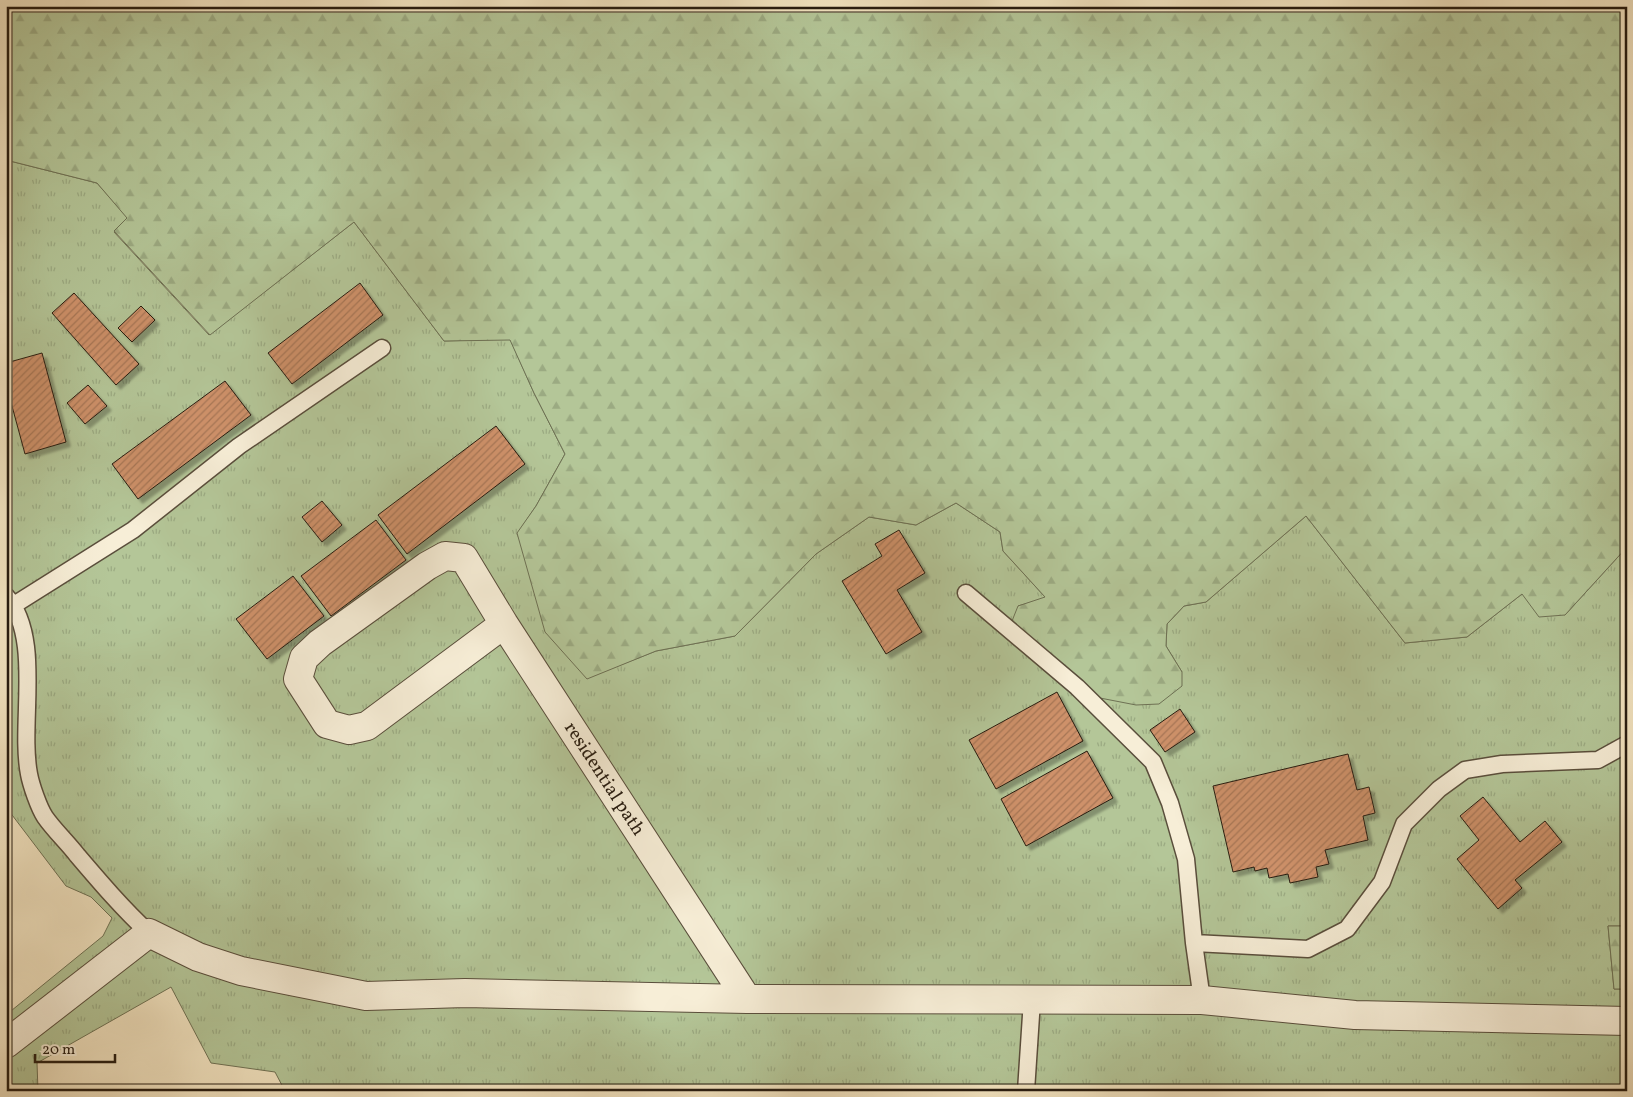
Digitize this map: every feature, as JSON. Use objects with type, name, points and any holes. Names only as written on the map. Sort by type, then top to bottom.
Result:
[{"type":"street","name":"residential path","points":[[504,624],[368,726],[349,730],[327,724],[298,679],[304,658],[320,643],[427,566],[445,556],[464,558],[504,624],[747,1000]]},
{"type":"street","points":[[6,1044],[150,933],[198,957],[241,971],[366,996],[465,993],[747,1000],[1202,1000],[1355,1014],[1627,1021]]},
{"type":"lane","points":[[150,933],[125,912],[45,816],[29,776],[25,736],[27,680],[25,634],[9,604],[133,530],[239,446],[382,348]]},
{"type":"lane","points":[[966,593],[1077,687],[1153,762],[1170,803],[1186,859],[1194,943],[1202,1000]]},
{"type":"lane","points":[[1194,943],[1308,950],[1347,929],[1382,882],[1404,824],[1440,789],[1465,770],[1502,764],[1598,760],[1627,744]]},
{"type":"lane","points":[[1026,1091],[1032,1000]]},
{"type":"green space","points":[[6,6],[1627,6],[1627,547],[1565,615],[1539,617],[1522,594],[1467,637],[1405,643],[1306,516],[1206,602],[1184,606],[1167,624],[1166,646],[1182,672],[1182,686],[1159,704],[1136,705],[1100,698],[1065,670],[1012,621],[1018,606],[1045,597],[1003,551],[1000,532],[956,503],[916,525],[869,517],[816,554],[735,636],[656,651],[587,679],[545,632],[517,533],[536,506],[565,454],[510,340],[444,341],[354,222],[210,335],[114,231],[127,218],[97,183],[6,160]]},
{"type":"green space","points":[[6,160],[97,183],[128,218],[114,232],[209,335],[354,222],[444,341],[510,339],[534,393],[565,454],[536,506],[517,534],[587,678],[656,651],[735,636],[816,554],[869,517],[916,525],[956,503],[1000,532],[1003,551],[1046,598],[1018,606],[1182,672],[1166,646],[1167,624],[1184,606],[1206,602],[1306,516],[1405,643],[1467,637],[1522,594],[1565,615],[1627,547],[1627,926],[1608,926],[1614,989],[1627,989],[1627,1091],[285,1091],[275,1072],[211,1063],[171,987],[37,1063],[38,1091],[6,1091],[6,1015],[103,936],[112,918],[91,897],[66,886],[6,807]]},
{"type":"green space","points":[[1608,926],[1627,926],[1627,989],[1614,989]]},
{"type":"building","points":[[360,283],[383,315],[292,384],[268,353]]},
{"type":"building","points":[[74,293],[139,364],[116,385],[52,313]]},
{"type":"building","points":[[141,306],[155,320],[132,342],[118,328]]},
{"type":"building","points":[[42,353],[66,442],[25,454],[6,384],[6,363]]},
{"type":"building","points":[[225,381],[251,415],[138,499],[112,464]]},
{"type":"building","points":[[88,385],[107,406],[85,424],[67,403]]},
{"type":"building","points":[[496,426],[525,464],[407,554],[378,515]]},
{"type":"building","points":[[322,501],[342,525],[322,542],[302,517]]},
{"type":"building","points":[[376,520],[406,560],[331,616],[301,576]]},
{"type":"building","points":[[899,530],[925,573],[897,590],[922,632],[886,654],[842,581],[882,556],[875,544]]},
{"type":"building","points":[[293,576],[324,616],[267,659],[236,619]]},
{"type":"building","points":[[1057,692],[1083,741],[996,789],[969,740]]},
{"type":"building","points":[[1180,709],[1195,732],[1165,752],[1150,730]]},
{"type":"building","points":[[1087,751],[1113,798],[1026,846],[1001,799]]},
{"type":"building","points":[[1348,754],[1357,790],[1369,787],[1375,813],[1363,816],[1368,840],[1325,850],[1329,864],[1316,867],[1318,877],[1290,883],[1288,874],[1269,878],[1267,868],[1255,871],[1254,867],[1233,872],[1213,786]]},
{"type":"building","points":[[1483,797],[1520,842],[1545,821],[1562,842],[1515,880],[1522,888],[1498,909],[1457,859],[1479,840],[1460,816]]}]
